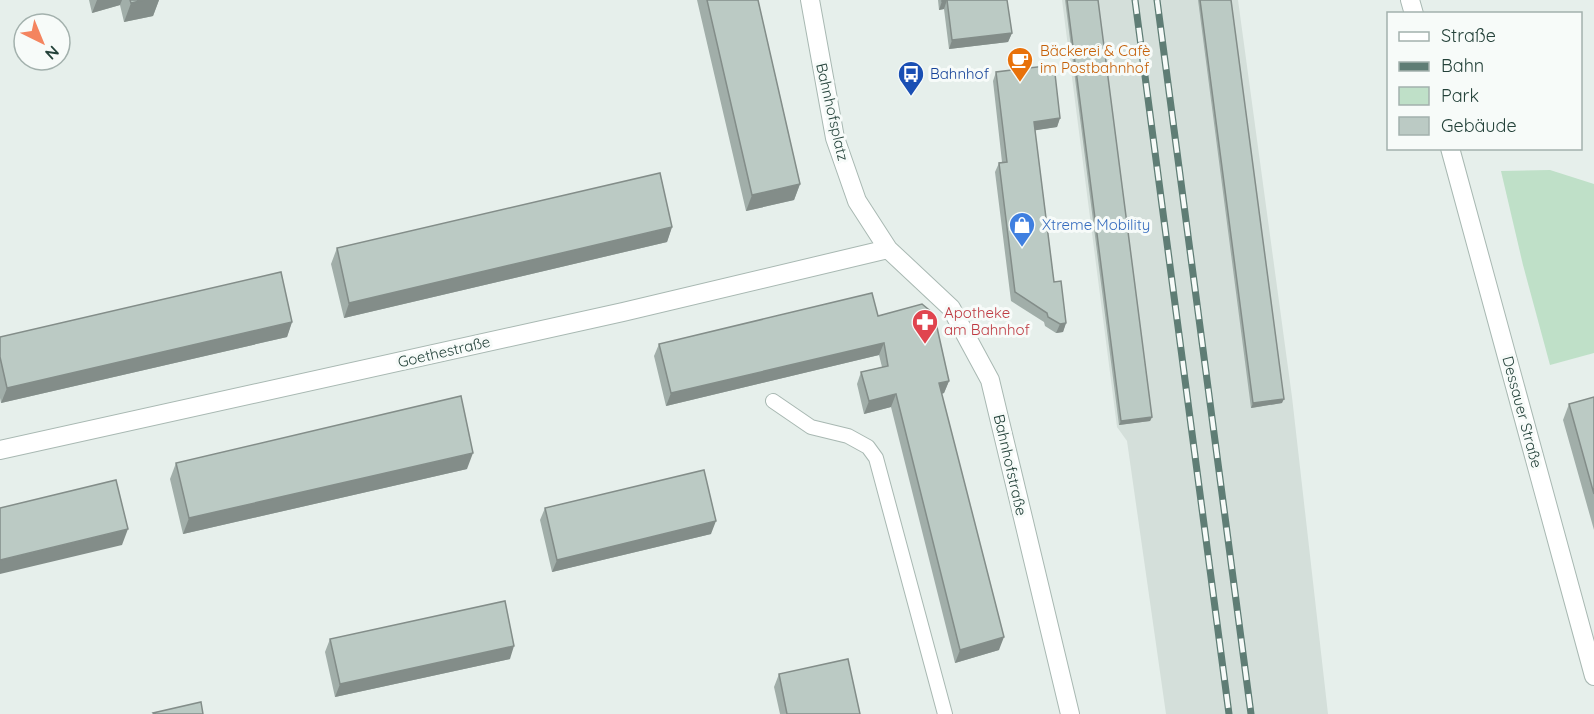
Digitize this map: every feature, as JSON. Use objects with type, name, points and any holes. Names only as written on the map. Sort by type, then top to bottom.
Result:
[{"type":"street","name":"Bahnhofsplatz","points":[[810,0],[835,138],[857,201],[888,249]]},
{"type":"street","name":"Dessauer Straße","points":[[1451,150],[1594,676]]},
{"type":"street","name":"Goethestraße","points":[[0,450],[623,312],[888,249]]},
{"type":"street","name":"Bahnhofstraße","points":[[888,249],[951,308],[990,380],[1070,714]]},
{"type":"lane","points":[[773,401],[811,427],[848,436],[868,447],[876,458],[945,714]]},
{"type":"shaded area","points":[[1062,0],[1238,0],[1292,397],[1328,714],[1166,714],[1127,441],[1117,427]]},
{"type":"green space","points":[[1550,170],[1594,184],[1594,353],[1550,365],[1501,171]]},
{"type":"building","points":[[707,0],[758,0],[800,184],[752,195]]},
{"type":"building","points":[[947,0],[1007,0],[1012,33],[952,40]]},
{"type":"building","points":[[1067,0],[1098,0],[1152,417],[1121,421]]},
{"type":"building","points":[[1200,0],[1231,0],[1284,399],[1253,403]]},
{"type":"building","points":[[1054,65],[1060,118],[1034,122],[1054,282],[1061,281],[1066,323],[1060,324],[1015,292],[999,163],[1007,162],[996,72]]},
{"type":"building","points":[[660,173],[672,227],[349,303],[337,248]]},
{"type":"building","points":[[281,272],[292,322],[7,388],[0,357],[0,337]]},
{"type":"building","points":[[872,293],[878,316],[922,304],[934,314],[949,381],[939,383],[1004,637],[960,650],[896,394],[869,401],[861,372],[888,366],[884,343],[671,393],[659,344]]},
{"type":"building","points":[[461,396],[473,453],[189,518],[176,463]]},
{"type":"building","points":[[1594,397],[1594,494],[1569,404]]},
{"type":"building","points":[[704,470],[716,521],[557,560],[545,508]]},
{"type":"building","points":[[116,480],[128,529],[0,560],[0,508]]},
{"type":"building","points":[[505,601],[514,646],[340,684],[330,639]]},
{"type":"building","points":[[848,659],[860,714],[787,714],[779,674]]},
{"type":"building","points":[[201,702],[203,714],[153,713]]},
{"type":"railway","points":[[1135,0],[1229,714]]},
{"type":"railway","points":[[1157,0],[1251,714]]},
{"type":"place","name":"Bäckerei & Cafè im Postbahnhof","points":[[1020,83]]},
{"type":"place","name":"Bahnhof","points":[[911,97]]},
{"type":"place","name":"Xtreme Mobility","points":[[1022,248]]},
{"type":"place","name":"Apotheke am Bahnhof","points":[[925,345]]}]
